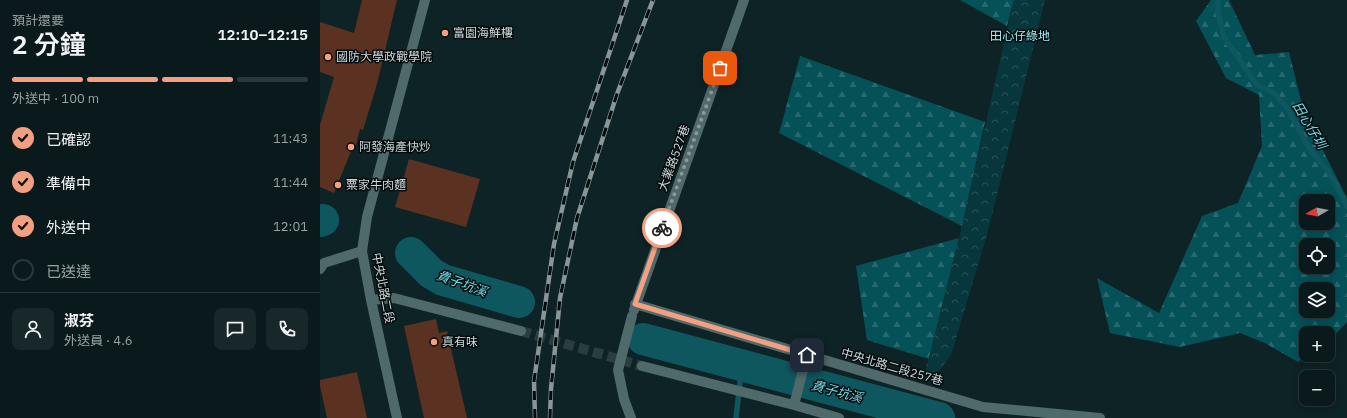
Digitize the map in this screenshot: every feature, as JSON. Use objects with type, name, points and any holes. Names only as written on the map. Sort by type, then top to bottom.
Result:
[{"type":"street","name":"中央北路二段","points":[[397,418],[371,300],[362,251],[367,217],[425,0]]},
{"type":"street","name":"大業路527巷","points":[[631,418],[624,399],[618,370],[635,304],[744,0]]},
{"type":"street","points":[[320,270],[324,263],[362,251]]},
{"type":"street","points":[[371,300],[394,298],[521,331]]},
{"type":"street","name":"中央北路二段257巷","points":[[635,304],[984,407],[1100,418]]},
{"type":"street","points":[[794,405],[807,355]]},
{"type":"street","points":[[642,366],[839,418]]},
{"type":"green space","points":[[960,0],[1014,0],[1007,26]]},
{"type":"green space","name":"田心仔綠地","points":[[1014,0],[1045,0],[987,235],[951,355],[939,371],[923,381],[962,226]]},
{"type":"green space","points":[[1211,0],[1229,0],[1255,55],[1289,52],[1304,113],[1347,198],[1347,322],[1335,335],[1335,326],[1299,326],[1298,362],[1265,343],[1240,333],[1180,347],[1110,333],[1097,278],[1159,313],[1202,216],[1238,203],[1262,146],[1259,95],[1226,78],[1196,21]]},
{"type":"green space","points":[[800,56],[985,122],[962,226],[779,133]]},
{"type":"green space","points":[[959,238],[929,359],[867,340],[856,266]]},
{"type":"building","points":[[362,0],[397,0],[377,84],[363,130],[360,129],[356,145],[354,144],[334,193],[320,187],[320,125],[334,77],[320,72],[320,22],[354,33]]},
{"type":"building","points":[[409,159],[480,179],[466,227],[395,207]]},
{"type":"building","points":[[436,319],[439,333],[447,331],[467,418],[424,418],[404,326]]},
{"type":"building","points":[[357,372],[367,418],[327,418],[320,380]]},
{"type":"waterway","name":"田心仔圳","points":[[1218,0],[1218,13],[1224,37],[1257,85],[1274,93],[1288,109],[1309,148],[1328,171],[1347,206]]},
{"type":"waterway","name":"貴子坑溪","points":[[411,253],[431,273],[443,280],[519,302]]},
{"type":"waterway","name":"貴子坑溪","points":[[643,339],[939,418]]},
{"type":"waterway","points":[[736,418],[742,365]]},
{"type":"tunnel","points":[[521,331],[642,366]]},
{"type":"railway","points":[[535,418],[534,381],[554,244],[573,162],[627,0]]},
{"type":"railway","points":[[550,418],[551,389],[560,298],[577,218],[617,94],[653,0]]},
{"type":"way so far","points":[[662,228],[720,68]]},
{"type":"place","name":"富園海鮮樓","points":[[445,33]]},
{"type":"place","name":"國防大學政戰學院","points":[[328,57]]},
{"type":"place","name":"阿發海產快炒","points":[[351,147]]},
{"type":"place","name":"粟家牛肉麵","points":[[338,185]]},
{"type":"place","name":"真有味","points":[[434,342]]},
{"type":"route","points":[[662,228],[635,304],[807,355]]}]
